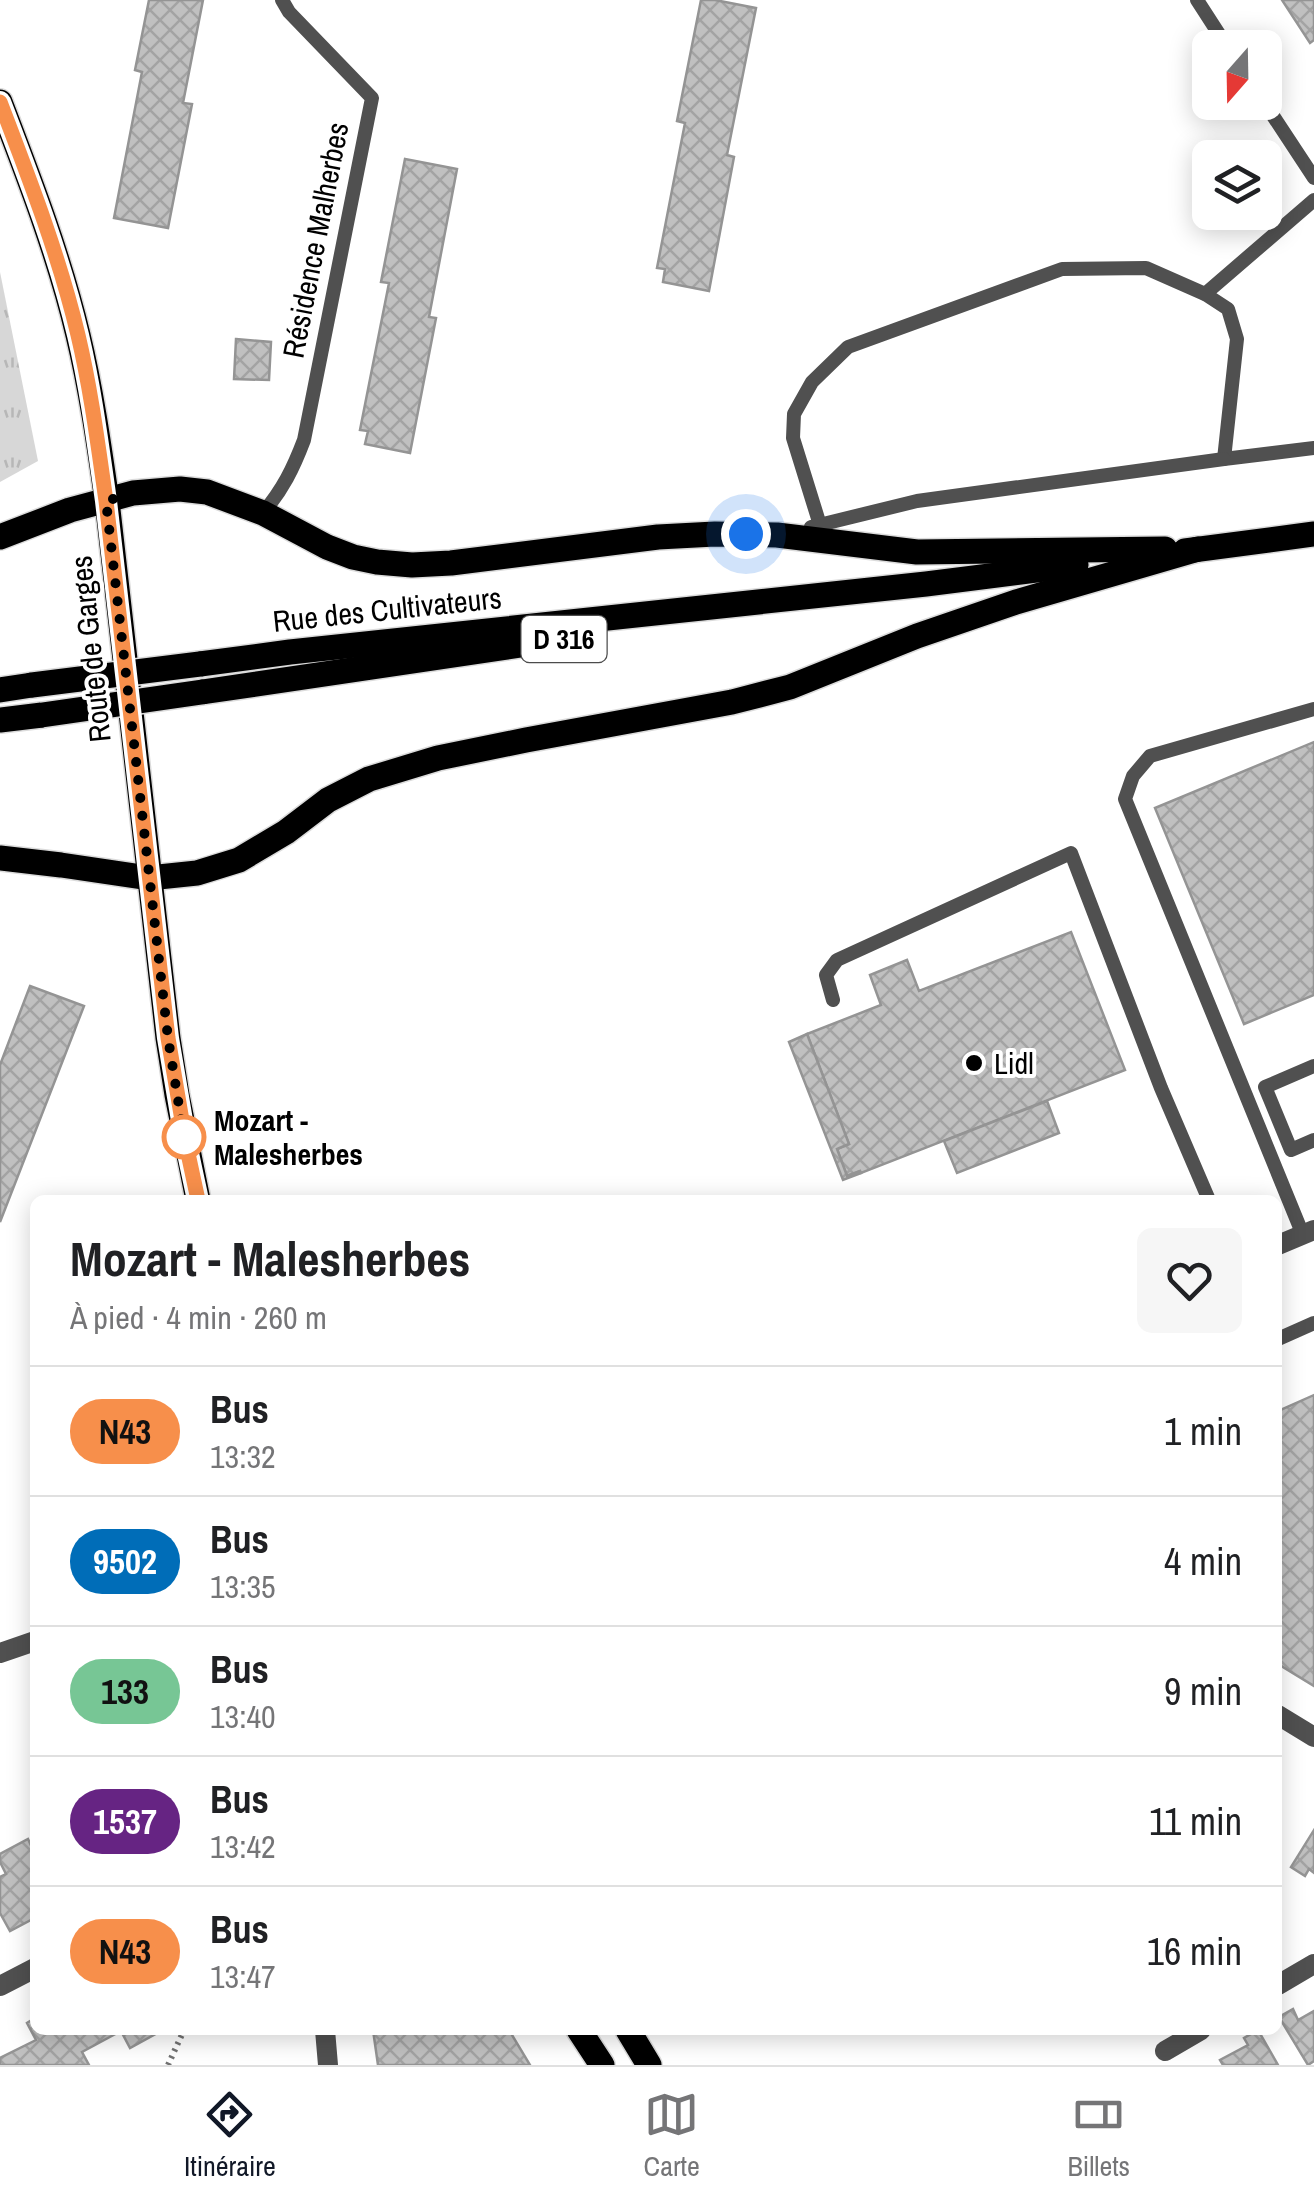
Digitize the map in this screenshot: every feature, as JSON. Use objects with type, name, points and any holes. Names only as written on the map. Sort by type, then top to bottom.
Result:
[{"type":"main road","name":"Route de Garges","points":[[0,102],[56,254],[95,418],[177,1095],[197,1195]]},
{"type":"main road","points":[[0,536],[70,510],[133,493],[180,488],[206,492],[262,513],[353,556],[412,565],[716,534],[776,535],[917,552],[1198,549]]},
{"type":"main road","name":"D 316","points":[[926,584],[1314,534]]},
{"type":"main road","points":[[0,858],[149,878],[196,872],[239,860],[286,832],[328,800],[369,779],[438,758],[732,702],[790,687],[917,636],[1198,549]]},
{"type":"main road","name":"Rue des Cultivateurs","points":[[0,690],[310,650],[926,584]]},
{"type":"main road","name":"Rue des Cultivateurs","points":[[0,720],[295,680],[926,584]]},
{"type":"main road","points":[[583,2035],[602,2065]]},
{"type":"main road","points":[[631,2035],[649,2065]]},
{"type":"street","points":[[1282,1243],[1309,1232]]},
{"type":"street","points":[[0,1653],[30,1643]]},
{"type":"street","points":[[1282,1717],[1314,1736]]},
{"type":"street","points":[[1282,1983],[1314,1964]]},
{"type":"street","points":[[0,1986],[30,1971]]},
{"type":"street","points":[[325,2035],[328,2065]]},
{"type":"street","points":[[1165,2051],[1192,2035]]},
{"type":"lane","name":"Résidence Malherbes","points":[[262,513],[292,472],[304,440],[372,98],[282,0]]},
{"type":"lane","points":[[1197,0],[1216,30]]},
{"type":"lane","points":[[1276,120],[1314,178]]},
{"type":"lane","points":[[1205,294],[1314,200]]},
{"type":"lane","points":[[820,525],[793,438],[794,414],[812,382],[848,346],[1062,270],[1146,268],[1205,294],[1228,309],[1237,339],[1224,459]]},
{"type":"lane","points":[[776,535],[917,501],[1314,448]]},
{"type":"lane","points":[[1309,1232],[1125,798],[1133,776],[1150,756],[1314,709]]},
{"type":"lane","points":[[833,1000],[826,974],[837,960],[1071,853],[1161,1088],[1207,1195]]},
{"type":"lane","points":[[1314,1066],[1266,1087],[1291,1150],[1314,1140]]},
{"type":"lane","points":[[1282,1336],[1314,1323]]},
{"type":"path","points":[[168,2065],[182,2035]]},
{"type":"green space","points":[[0,272],[38,461],[0,482]]},
{"type":"building","points":[[149,0],[203,0],[183,103],[192,104],[168,228],[114,218],[142,72],[135,70]]},
{"type":"building","points":[[701,0],[756,8],[727,155],[734,157],[709,291],[663,282],[665,269],[657,268],[685,123],[677,121]]},
{"type":"building","points":[[1282,0],[1314,0],[1314,40],[1310,43]]},
{"type":"building","points":[[405,159],[457,169],[429,317],[436,318],[410,453],[365,444],[368,431],[360,430],[389,283],[381,282]]},
{"type":"building","points":[[236,339],[271,342],[269,380],[234,379]]},
{"type":"building","points":[[1314,742],[1314,995],[1244,1024],[1155,808]]},
{"type":"building","points":[[1071,932],[1125,1070],[847,1176],[837,1149],[849,1144],[807,1034],[881,1005],[870,975],[907,960],[919,991]]},
{"type":"building","points":[[30,986],[84,1006],[0,1222],[0,1065]]},
{"type":"building","points":[[807,1034],[849,1144],[837,1149],[847,1176],[861,1173],[843,1180],[789,1042]]},
{"type":"building","points":[[1047,1101],[1059,1133],[957,1173],[944,1141]]},
{"type":"building","points":[[1314,1395],[1314,1686],[1282,1666],[1282,1409]]},
{"type":"building","points":[[1314,1830],[1314,1873],[1309,1869],[1305,1876],[1291,1867]]},
{"type":"building","points":[[28,1839],[30,1843],[30,1921],[10,1931],[0,1913],[0,1877],[6,1874],[0,1854]]},
{"type":"building","points":[[1293,2009],[1298,2020],[1314,2011],[1314,2061],[1308,2065],[1282,2022],[1282,2015]]},
{"type":"building","points":[[33,2035],[114,2035],[82,2052],[89,2065],[0,2065],[0,2058],[36,2040]]},
{"type":"building","points":[[123,2035],[154,2035],[130,2048]]},
{"type":"building","points":[[374,2035],[512,2035],[530,2065],[378,2065]]},
{"type":"building","points":[[1261,2035],[1278,2065],[1223,2065],[1220,2060],[1248,2045],[1244,2038]]},
{"type":"bus line","name":"N43","points":[[0,102],[56,254],[95,418],[168,1038],[197,1195]]},
{"type":"place","name":"Lidl","points":[[974,1063]]},
{"type":"place","name":"Mozart - Malesherbes","points":[[184,1137]]},
{"type":"route","points":[[184,1137],[168,1038],[106,501],[152,490],[180,488],[206,492],[262,513],[327,547],[377,562],[412,565],[658,537],[746,534]]}]
